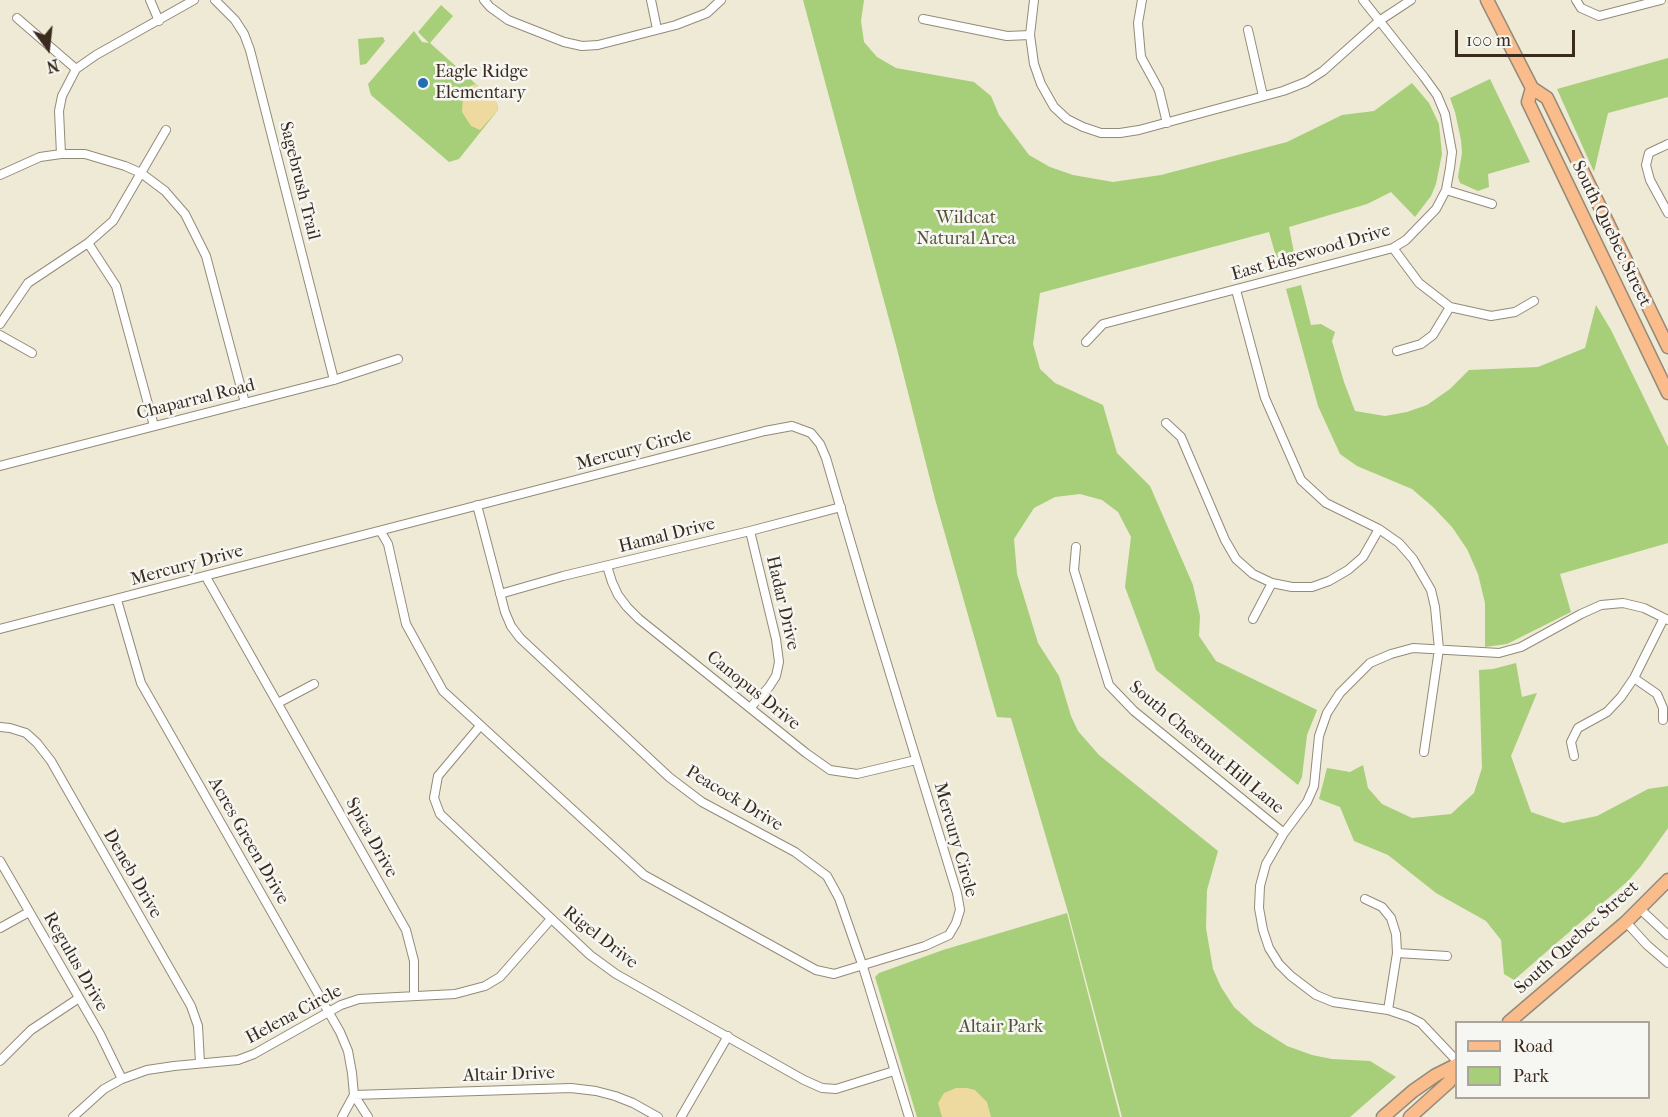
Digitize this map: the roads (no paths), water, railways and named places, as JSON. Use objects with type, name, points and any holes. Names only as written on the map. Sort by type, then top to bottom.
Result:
[{"type":"main road","name":"South Quebec Street","points":[[1487,0],[1532,88],[1547,98],[1668,347]]},
{"type":"main road","name":"South Quebec Street","points":[[1532,88],[1528,102],[1668,393]]},
{"type":"main road","name":"South Quebec Street","points":[[1511,1021],[1626,922],[1668,880]]},
{"type":"main road","points":[[1383,1117],[1421,1085],[1455,1066]]},
{"type":"main road","points":[[1410,1117],[1449,1082],[1455,1072]]},
{"type":"street","points":[[150,0],[159,21]]},
{"type":"street","points":[[61,154],[59,111],[62,96],[76,69],[96,55],[194,0]]},
{"type":"street","name":"Sagebrush Trail","points":[[215,0],[235,20],[250,50],[334,380]]},
{"type":"street","points":[[484,0],[508,20],[564,42],[582,46],[598,45],[693,19],[707,13],[721,0]]},
{"type":"street","points":[[651,0],[657,29]]},
{"type":"street","points":[[1034,0],[1030,35],[1034,64],[1041,84],[1054,107],[1067,119],[1101,133],[1120,133],[1167,123],[1306,82],[1323,71],[1378,21],[1411,0]]},
{"type":"street","points":[[1142,0],[1138,23],[1141,57],[1159,90],[1167,123]]},
{"type":"street","name":"East Edgewood Drive","points":[[1086,342],[1103,324],[1393,248],[1406,240],[1436,209],[1446,190],[1452,152],[1445,114],[1431,86],[1363,0]]},
{"type":"street","points":[[1576,0],[1581,8],[1599,16],[1660,0]]},
{"type":"street","points":[[17,18],[76,69]]},
{"type":"street","points":[[923,19],[1007,36],[1030,35]]},
{"type":"street","points":[[1248,30],[1263,96]]},
{"type":"street","points":[[0,324],[28,283],[88,243],[113,221],[165,130]]},
{"type":"street","points":[[1668,144],[1649,153],[1646,165],[1650,180],[1668,213]]},
{"type":"street","points":[[0,175],[40,158],[61,154],[85,154],[141,173],[165,191],[185,214],[206,256],[245,403]]},
{"type":"street","points":[[1446,190],[1492,204]]},
{"type":"street","points":[[88,243],[116,286],[154,426]]},
{"type":"street","points":[[1393,248],[1419,283],[1450,307],[1491,316],[1515,312],[1534,301]]},
{"type":"street","points":[[1236,290],[1265,398],[1301,480],[1326,503],[1379,529],[1399,543],[1422,573],[1431,590],[1439,649],[1424,752]]},
{"type":"street","points":[[1397,351],[1421,344],[1433,335],[1450,307]]},
{"type":"street","points":[[0,335],[32,353]]},
{"type":"street","name":"Chaparral Road","points":[[0,466],[334,380],[398,359]]},
{"type":"street","points":[[1166,423],[1181,436],[1225,540],[1236,560],[1254,574],[1272,583],[1292,587],[1312,587],[1329,581],[1348,570],[1363,557],[1379,529]]},
{"type":"street","name":"Mercury Circle","points":[[792,426],[811,433],[820,444],[826,458],[957,893],[960,910],[949,935],[939,941],[863,967],[834,974],[816,970],[644,875],[480,726],[443,690],[410,634],[387,544],[381,532],[477,505],[765,431],[792,426]]},
{"type":"street","name":"Peacock Drive","points":[[477,505],[500,594],[511,626],[520,638],[669,777],[702,802],[795,852],[827,876],[839,898],[863,967],[909,1117]]},
{"type":"street","name":"Hamal Drive","points":[[500,594],[563,576],[841,507]]},
{"type":"street","name":"Hadar Drive","points":[[750,531],[776,639],[779,662],[776,676],[770,687],[750,708]]},
{"type":"street","name":"Mercury Drive","points":[[0,629],[381,532]]},
{"type":"street","name":"South Chestnut Hill Lane","points":[[1076,547],[1074,570],[1109,685],[1134,711],[1284,833]]},
{"type":"street","name":"Canopus Drive","points":[[608,566],[612,582],[627,607],[830,770],[857,774],[916,760]]},
{"type":"street","name":"Spica Drive","points":[[206,577],[406,930],[414,961],[414,996]]},
{"type":"street","points":[[1253,619],[1272,583]]},
{"type":"street","name":"Acres Green Drive","points":[[117,600],[141,683],[340,1032],[348,1051],[354,1095],[368,1117]]},
{"type":"street","points":[[1455,1059],[1421,1023],[1388,1010],[1347,1005],[1316,995],[1279,964],[1269,948],[1259,909],[1260,886],[1266,864],[1284,833],[1307,802],[1314,786],[1319,736],[1327,713],[1340,693],[1370,663],[1413,648],[1499,653],[1521,647],[1601,605],[1623,603],[1644,608],[1666,619],[1621,697],[1607,712],[1578,728],[1571,742],[1574,756]]},
{"type":"street","points":[[1634,678],[1657,694],[1663,720]]},
{"type":"street","points":[[278,703],[314,684]]},
{"type":"street","name":"Rigel Drive","points":[[480,726],[438,776],[434,798],[440,814],[590,955],[616,974],[822,1088],[836,1089],[894,1071]]},
{"type":"street","name":"Deneb Drive","points":[[0,727],[26,733],[37,742],[51,761],[191,1006],[198,1026],[200,1063]]},
{"type":"street","name":"Regulus Drive","points":[[0,861],[122,1079]]},
{"type":"street","points":[[1365,899],[1382,908],[1391,918],[1396,934],[1397,952],[1388,1010]]},
{"type":"street","points":[[1640,909],[1668,935]]},
{"type":"street","points":[[0,928],[29,912]]},
{"type":"street","name":"Helena Circle","points":[[73,1117],[104,1089],[122,1079],[147,1070],[238,1060],[254,1054],[341,1005],[359,999],[455,994],[485,986],[500,977],[551,919]]},
{"type":"street","points":[[1626,922],[1668,963]]},
{"type":"street","points":[[1397,952],[1447,956]]},
{"type":"street","points":[[0,1061],[31,1030],[79,999]]},
{"type":"street","points":[[681,1117],[728,1036]]},
{"type":"street","name":"Altair Drive","points":[[354,1095],[571,1088],[596,1090],[633,1102],[658,1117]]},
{"type":"street","points":[[342,1117],[354,1095]]},
{"type":"place","name":"Eagle Ridge Elementary","points":[[423,83]]},
{"type":"park label","name":"Wildcat Natural Area","points":[[966,229]]},
{"type":"park label","name":"Altair Park","points":[[1001,1028]]}]
